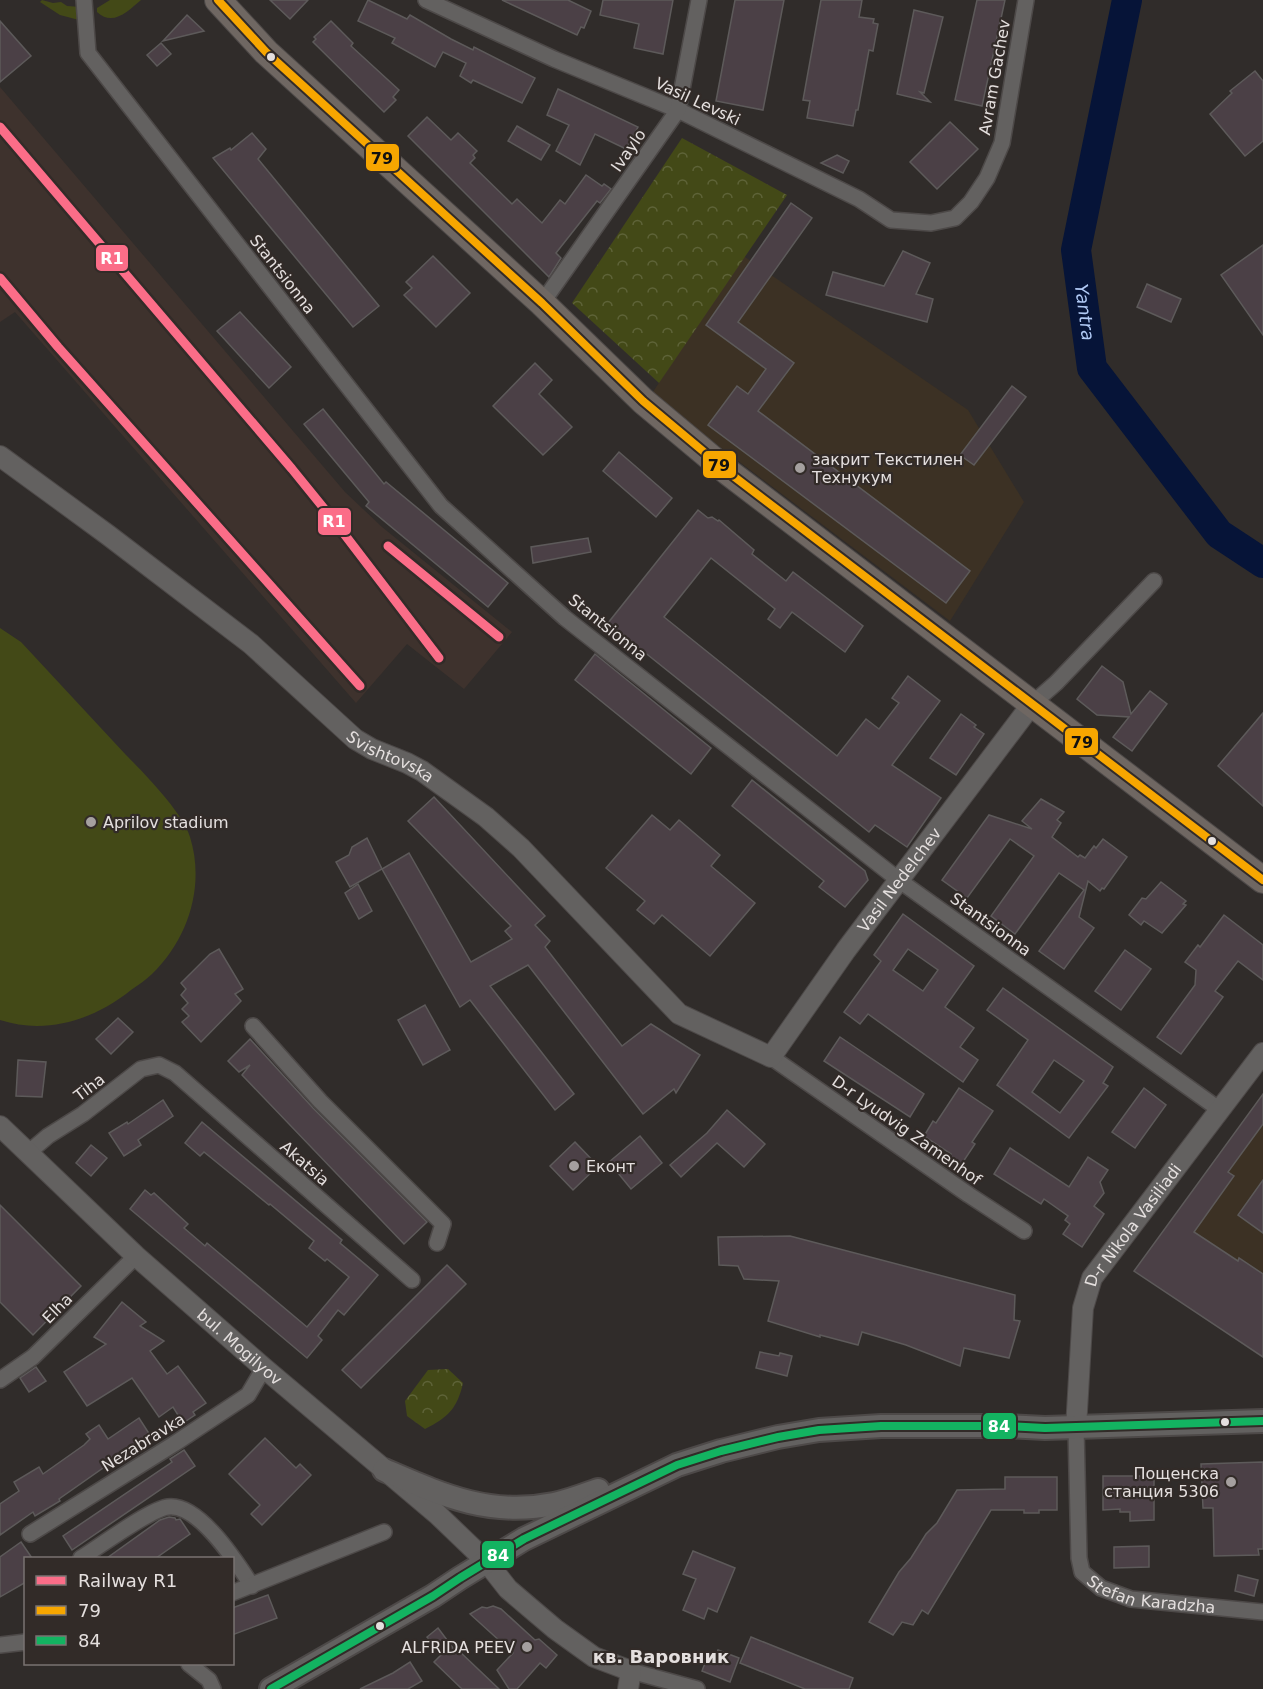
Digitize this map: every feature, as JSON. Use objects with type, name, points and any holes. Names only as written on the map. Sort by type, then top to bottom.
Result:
[{"type":"main road","points":[[218,0],[266,52],[542,303],[643,401],[728,472],[1263,880]]},
{"type":"main road","points":[[384,1470],[460,1501],[514,1508],[555,1504],[721,1450],[819,1430],[881,1426],[1076,1428],[1263,1420]]},
{"type":"main road","points":[[271,1689],[433,1596],[524,1539],[677,1465]]},
{"type":"street","name":"Stantsionna","points":[[84,0],[88,53],[441,506],[565,618],[900,881],[1220,1110]]},
{"type":"street","name":"Vasil Levski","points":[[426,0],[554,59],[678,110],[859,199],[891,220],[931,223],[955,218]]},
{"type":"street","name":"Ivaylo","points":[[542,303],[678,110],[699,0]]},
{"type":"street","name":"Avram Gachev","points":[[955,218],[971,202],[987,178],[1002,143],[1026,0]]},
{"type":"street","name":"Svishtovska","points":[[0,456],[251,644],[355,739],[422,771],[486,818],[521,848],[679,1014],[771,1057]]},
{"type":"street","points":[[1032,704],[1056,683],[1154,581]]},
{"type":"street","name":"Vasil Nedelchev","points":[[771,1057],[846,950],[1032,704]]},
{"type":"street","points":[[253,1026],[320,1101],[443,1224],[436,1243]]},
{"type":"street","name":"D-r Nikola Vasiliadi","points":[[1076,1428],[1083,1308],[1092,1278],[1263,1053]]},
{"type":"street","name":"D-r Lyudvig Zamenhof","points":[[771,1057],[1024,1231]]},
{"type":"street","name":"Tiha","points":[[28,1153],[48,1136],[84,1114],[141,1069],[159,1065],[175,1073]]},
{"type":"street","name":"Akatsia","points":[[175,1073],[412,1280]]},
{"type":"street","name":"bul. Mogilyov","points":[[0,1126],[136,1256],[437,1514],[486,1561],[508,1589],[555,1629],[629,1680]]},
{"type":"street","name":"Elha","points":[[0,1380],[33,1357],[136,1256]]},
{"type":"street","name":"Nezabravka","points":[[30,1534],[248,1395],[264,1368]]},
{"type":"street","name":"Stefan Karadzha","points":[[1076,1428],[1078,1558],[1082,1572],[1101,1588],[1131,1599],[1263,1612]]},
{"type":"street","points":[[83,1557],[153,1512],[167,1507],[181,1508],[196,1517],[234,1557]]},
{"type":"street","points":[[234,1592],[384,1532]]},
{"type":"street","points":[[234,1558],[252,1586]]},
{"type":"street","points":[[0,1645],[24,1642]]},
{"type":"street","points":[[190,1665],[211,1684]]},
{"type":"street","points":[[629,1680],[698,1689]]},
{"type":"shaded area","points":[[0,87],[345,492],[382,527],[512,632],[464,689],[407,644],[356,703],[15,312],[0,322]]},
{"type":"shaded area","points":[[742,255],[968,410],[1024,502],[950,621],[651,395]]},
{"type":"shaded area","points":[[1263,1093],[1263,1357],[1135,1271]]},
{"type":"green space","points":[[42,0],[81,7],[79,20],[60,15],[40,2]]},
{"type":"green space","points":[[110,0],[141,0],[120,16],[109,18],[97,12],[97,8]]},
{"type":"green space","points":[[682,138],[787,195],[659,383],[572,303]]},
{"type":"green space","name":"Aprilov stadium","points":[[0,628],[21,642],[162,794],[186,827],[194,855],[196,874],[190,910],[176,944],[165,960],[145,980],[117,1001],[85,1017],[52,1025],[35,1026],[0,1020]]},
{"type":"green space","points":[[448,1369],[463,1383],[458,1399],[446,1416],[425,1429],[407,1416],[405,1401],[428,1370]]},
{"type":"building","points":[[270,0],[308,0],[290,19]]},
{"type":"building","points":[[368,0],[407,19],[410,15],[451,39],[473,50],[474,47],[535,78],[522,103],[473,80],[471,83],[460,76],[466,63],[443,52],[435,67],[392,43],[395,38],[358,21]]},
{"type":"building","points":[[502,0],[568,0],[591,11],[584,28],[581,27],[577,35]]},
{"type":"building","points":[[603,0],[673,0],[663,54],[634,48],[639,24],[600,15]]},
{"type":"building","points":[[735,0],[784,0],[763,110],[716,101]]},
{"type":"building","points":[[821,0],[862,0],[859,17],[874,19],[873,23],[878,24],[873,51],[869,50],[853,126],[807,118],[810,101],[803,100]]},
{"type":"building","points":[[977,0],[1005,0],[982,106],[955,100]]},
{"type":"building","points":[[914,10],[943,17],[924,93],[920,92],[930,102],[897,94]]},
{"type":"building","points":[[187,15],[204,31],[163,41]]},
{"type":"building","points":[[0,21],[31,56],[0,82]]},
{"type":"building","points":[[331,21],[353,43],[351,46],[399,90],[393,97],[396,100],[384,112],[313,42],[316,39],[314,37]]},
{"type":"building","points":[[161,43],[171,54],[157,66],[147,55]]},
{"type":"building","points":[[1255,71],[1263,81],[1263,141],[1245,156],[1210,114],[1232,93],[1230,91]]},
{"type":"building","points":[[558,89],[638,127],[626,149],[595,134],[580,165],[556,151],[569,125],[547,115]]},
{"type":"building","points":[[427,117],[451,140],[458,133],[477,151],[470,163],[512,204],[517,199],[542,223],[560,200],[565,204],[586,175],[611,189],[600,203],[597,201],[556,253],[561,258],[549,277],[408,136]]},
{"type":"building","points":[[950,122],[978,149],[937,189],[910,162]]},
{"type":"building","points":[[517,126],[550,145],[541,160],[508,141]]},
{"type":"building","points":[[252,133],[266,149],[258,159],[379,306],[353,327],[213,158],[230,148],[231,150]]},
{"type":"building","points":[[837,155],[849,161],[843,173],[821,163]]},
{"type":"building","name":"закрит Текстилен Технукум","points":[[791,203],[812,218],[738,322],[794,363],[758,411],[970,571],[946,603],[708,425],[737,386],[748,394],[766,369],[706,325]]},
{"type":"building","points":[[1263,245],[1263,335],[1221,275]]},
{"type":"building","points":[[903,251],[930,263],[916,294],[933,299],[927,322],[826,295],[833,272],[884,286]]},
{"type":"building","points":[[433,256],[470,293],[436,327],[404,295],[412,288],[406,282]]},
{"type":"building","points":[[1147,284],[1181,299],[1171,322],[1137,307]]},
{"type":"building","points":[[240,312],[291,367],[269,388],[217,331]]},
{"type":"building","points":[[535,363],[552,380],[539,394],[572,427],[543,455],[493,406]]},
{"type":"building","points":[[1012,386],[1026,397],[974,465],[960,455]]},
{"type":"building","points":[[323,409],[384,484],[386,482],[508,583],[488,607],[366,506],[369,502],[304,424]]},
{"type":"building","points":[[619,452],[672,498],[656,517],[603,471]]},
{"type":"building","points":[[698,510],[708,518],[719,520],[754,550],[752,554],[786,581],[793,572],[863,626],[845,652],[792,612],[780,628],[768,619],[775,609],[711,558],[664,617],[837,756],[866,719],[879,729],[899,703],[892,698],[908,676],[940,701],[892,765],[941,798],[907,847],[875,825],[869,832],[608,623]]},
{"type":"building","points":[[588,538],[591,552],[533,563],[531,547]]},
{"type":"building","points":[[595,654],[711,748],[691,774],[575,680]]},
{"type":"building","points":[[1102,666],[1123,682],[1131,714],[1150,691],[1167,704],[1132,751],[1113,737],[1129,717],[1097,715],[1077,699]]},
{"type":"building","points":[[1263,713],[1263,806],[1218,766]]},
{"type":"building","points":[[961,714],[984,734],[956,775],[930,758]]},
{"type":"building","points":[[752,780],[865,871],[868,880],[845,907],[819,887],[824,881],[732,806]]},
{"type":"building","points":[[434,797],[545,916],[535,925],[550,941],[545,947],[622,1046],[651,1024],[700,1055],[676,1093],[674,1089],[643,1114],[528,965],[490,986],[574,1094],[555,1110],[470,1000],[460,1007],[382,869],[409,853],[471,962],[512,939],[505,931],[511,926],[408,821]]},
{"type":"building","points":[[1041,799],[1064,812],[1057,820],[1061,823],[1052,837],[1078,857],[1080,855],[1085,858],[1103,839],[1127,857],[1104,889],[1100,891],[1088,881],[1079,917],[1094,928],[1064,969],[1039,951],[1084,890],[1059,873],[1015,934],[991,916],[1034,856],[1010,839],[967,898],[942,880],[989,815],[1032,829],[1022,821]]},
{"type":"building","points":[[652,815],[670,830],[679,820],[720,855],[711,866],[755,903],[710,956],[662,915],[654,924],[637,910],[645,901],[606,868]]},
{"type":"building","points":[[367,838],[382,869],[350,887],[336,862],[349,855],[352,847]]},
{"type":"building","points":[[1161,882],[1186,901],[1183,904],[1186,905],[1162,933],[1144,921],[1141,925],[1129,915],[1142,898],[1146,899]]},
{"type":"building","points":[[358,884],[372,911],[359,919],[345,893]]},
{"type":"building","points":[[903,914],[974,966],[945,1007],[974,1028],[960,1047],[978,1060],[963,1082],[868,1014],[860,1024],[844,1012],[881,961],[874,955]],"holes":[[[908,949],[938,970],[923,991],[893,970]]]},
{"type":"building","points":[[1224,915],[1263,945],[1263,980],[1238,961],[1215,991],[1223,997],[1181,1054],[1157,1037],[1195,985],[1196,970],[1185,962],[1198,945],[1200,947]]},
{"type":"building","points":[[219,949],[243,989],[235,994],[241,1001],[201,1042],[182,1022],[189,1016],[182,1009],[188,1003],[181,995],[186,989],[181,983],[210,954]]},
{"type":"building","points":[[1125,950],[1151,969],[1121,1010],[1095,991]]},
{"type":"building","points":[[1003,988],[1113,1067],[1103,1083],[1108,1086],[1069,1138],[997,1085],[1028,1040],[987,1010]],"holes":[[[1054,1060],[1084,1081],[1060,1113],[1032,1092]]]},
{"type":"building","points":[[425,1005],[450,1050],[423,1065],[398,1020]]},
{"type":"building","points":[[118,1018],[133,1032],[111,1054],[96,1039]]},
{"type":"building","points":[[840,1037],[924,1094],[910,1117],[824,1061]]},
{"type":"building","points":[[250,1039],[313,1108],[427,1222],[404,1244],[242,1075],[250,1065],[239,1072],[228,1061]]},
{"type":"building","points":[[18,1060],[46,1062],[42,1097],[16,1096]]},
{"type":"building","points":[[959,1088],[993,1111],[972,1142],[975,1144],[961,1165],[949,1157],[951,1154],[924,1136],[933,1121],[936,1123]]},
{"type":"building","points":[[1144,1088],[1166,1105],[1135,1148],[1112,1132]]},
{"type":"building","points":[[1263,1094],[1263,1124],[1228,1172],[1234,1176],[1194,1232],[1238,1261],[1239,1258],[1263,1274],[1263,1357],[1134,1271]]},
{"type":"building","points":[[163,1100],[173,1116],[138,1140],[141,1145],[124,1156],[109,1133],[127,1122],[128,1124]]},
{"type":"building","points":[[727,1110],[765,1144],[744,1167],[717,1143],[681,1177],[670,1165],[707,1133]]},
{"type":"building","points":[[202,1122],[342,1240],[340,1243],[378,1275],[344,1315],[338,1310],[318,1336],[322,1340],[307,1358],[130,1209],[145,1190],[151,1195],[154,1193],[188,1224],[184,1228],[205,1246],[207,1243],[307,1327],[349,1277],[309,1248],[314,1241],[270,1204],[204,1152],[200,1156],[185,1143]]},
{"type":"building","points":[[640,1136],[662,1163],[631,1189],[609,1162]]},
{"type":"building","name":"Еконт","points":[[575,1142],[598,1166],[573,1190],[550,1166]]},
{"type":"building","points":[[91,1145],[107,1158],[91,1176],[76,1163]]},
{"type":"building","points":[[1010,1148],[1069,1187],[1088,1157],[1108,1170],[1100,1182],[1104,1193],[1094,1206],[1104,1214],[1082,1247],[1063,1234],[1070,1224],[1065,1220],[1068,1216],[1044,1199],[1041,1204],[994,1174]]},
{"type":"building","points":[[1263,1180],[1263,1233],[1238,1215]]},
{"type":"building","points":[[0,1205],[81,1286],[33,1335],[0,1302]]},
{"type":"building","points":[[790,1236],[1015,1295],[1014,1320],[1020,1321],[1009,1358],[964,1348],[960,1366],[906,1345],[862,1332],[858,1345],[820,1335],[820,1337],[768,1321],[779,1281],[744,1279],[738,1266],[719,1265],[718,1237]]},
{"type":"building","points":[[447,1265],[466,1284],[361,1388],[342,1370]]},
{"type":"building","points":[[122,1302],[146,1322],[140,1326],[164,1341],[150,1351],[167,1374],[178,1366],[206,1403],[193,1412],[195,1415],[183,1423],[173,1407],[159,1417],[132,1378],[87,1406],[64,1372],[106,1344],[94,1337]]},
{"type":"building","points":[[760,1352],[792,1356],[787,1376],[756,1368]]},
{"type":"building","points":[[36,1367],[46,1381],[29,1392],[20,1378]]},
{"type":"building","points":[[139,1418],[150,1435],[59,1499],[60,1501],[35,1516],[33,1512],[0,1535],[0,1504],[19,1491],[14,1482],[39,1467],[43,1474],[84,1445],[90,1439],[86,1434],[99,1425],[108,1439]]},
{"type":"building","points":[[265,1438],[296,1468],[300,1464],[311,1475],[262,1525],[251,1514],[260,1505],[229,1474]]},
{"type":"building","points":[[184,1450],[195,1466],[72,1550],[63,1536],[172,1462],[170,1459]]},
{"type":"building","points":[[1263,1462],[1263,1549],[1258,1549],[1259,1555],[1214,1556],[1213,1508],[1203,1508],[1201,1464]]},
{"type":"building","points":[[1103,1476],[1154,1476],[1154,1520],[1130,1521],[1130,1512],[1120,1512],[1120,1509],[1103,1510]]},
{"type":"building","points":[[1005,1477],[1057,1477],[1057,1510],[1024,1513],[1024,1510],[991,1510],[928,1614],[922,1610],[913,1625],[902,1622],[893,1635],[869,1622],[899,1572],[926,1534],[937,1523],[957,1490],[1005,1489]]},
{"type":"building","points":[[169,1517],[180,1519],[190,1534],[157,1557],[108,1557],[160,1520]]},
{"type":"building","points":[[21,1542],[31,1557],[24,1557],[24,1583],[0,1597],[0,1557]]},
{"type":"building","points":[[1149,1546],[1149,1567],[1114,1568],[1114,1547]]},
{"type":"building","points":[[693,1551],[735,1568],[717,1612],[708,1608],[704,1619],[683,1610],[696,1579],[683,1574]]},
{"type":"building","points":[[1238,1575],[1258,1580],[1254,1596],[1235,1591]]},
{"type":"building","points":[[268,1595],[277,1618],[234,1634],[234,1607]]},
{"type":"building","name":"ALFRIDA PEEV","points":[[493,1606],[501,1609],[535,1640],[539,1639],[557,1655],[546,1668],[540,1663],[517,1689],[509,1689],[497,1670],[513,1653],[470,1614],[482,1607]]},
{"type":"building","points":[[438,1628],[456,1652],[458,1650],[499,1689],[462,1689],[434,1662],[441,1655],[427,1637]]},
{"type":"building","points":[[751,1637],[853,1678],[849,1689],[805,1689],[740,1663]]},
{"type":"building","points":[[718,1650],[739,1658],[730,1682],[702,1671],[708,1655],[715,1658]]},
{"type":"building","points":[[410,1662],[422,1681],[408,1689],[360,1689],[393,1673]]},
{"type":"waterway","name":"Yantra","points":[[1127,0],[1076,250],[1092,368],[1219,534],[1263,563]]},
{"type":"rail line","name":"R1","points":[[0,127],[292,469],[439,658]]},
{"type":"rail line","name":"R1","points":[[0,278],[58,347],[360,686]]},
{"type":"rail line","name":"R1","points":[[388,546],[499,637]]},
{"type":"transit line","name":"79","points":[[218,0],[266,52],[542,303],[643,401],[728,472],[1263,880]]},
{"type":"transit line","name":"84","points":[[271,1689],[433,1596],[524,1539],[677,1465],[721,1451],[819,1430],[881,1426],[1045,1428],[1263,1421]]},
{"type":"place","name":"закрит Текстилен Технукум","points":[[800,468]]},
{"type":"place","name":"Aprilov stadium","points":[[91,822]]},
{"type":"place","name":"Еконт","points":[[574,1166]]},
{"type":"place","name":"Пощенска станция 5306","points":[[1231,1482]]},
{"type":"place","name":"ALFRIDA PEEV","points":[[527,1647]]},
{"type":"district","name":"кв. Варовник","points":[[661,1657]]}]
